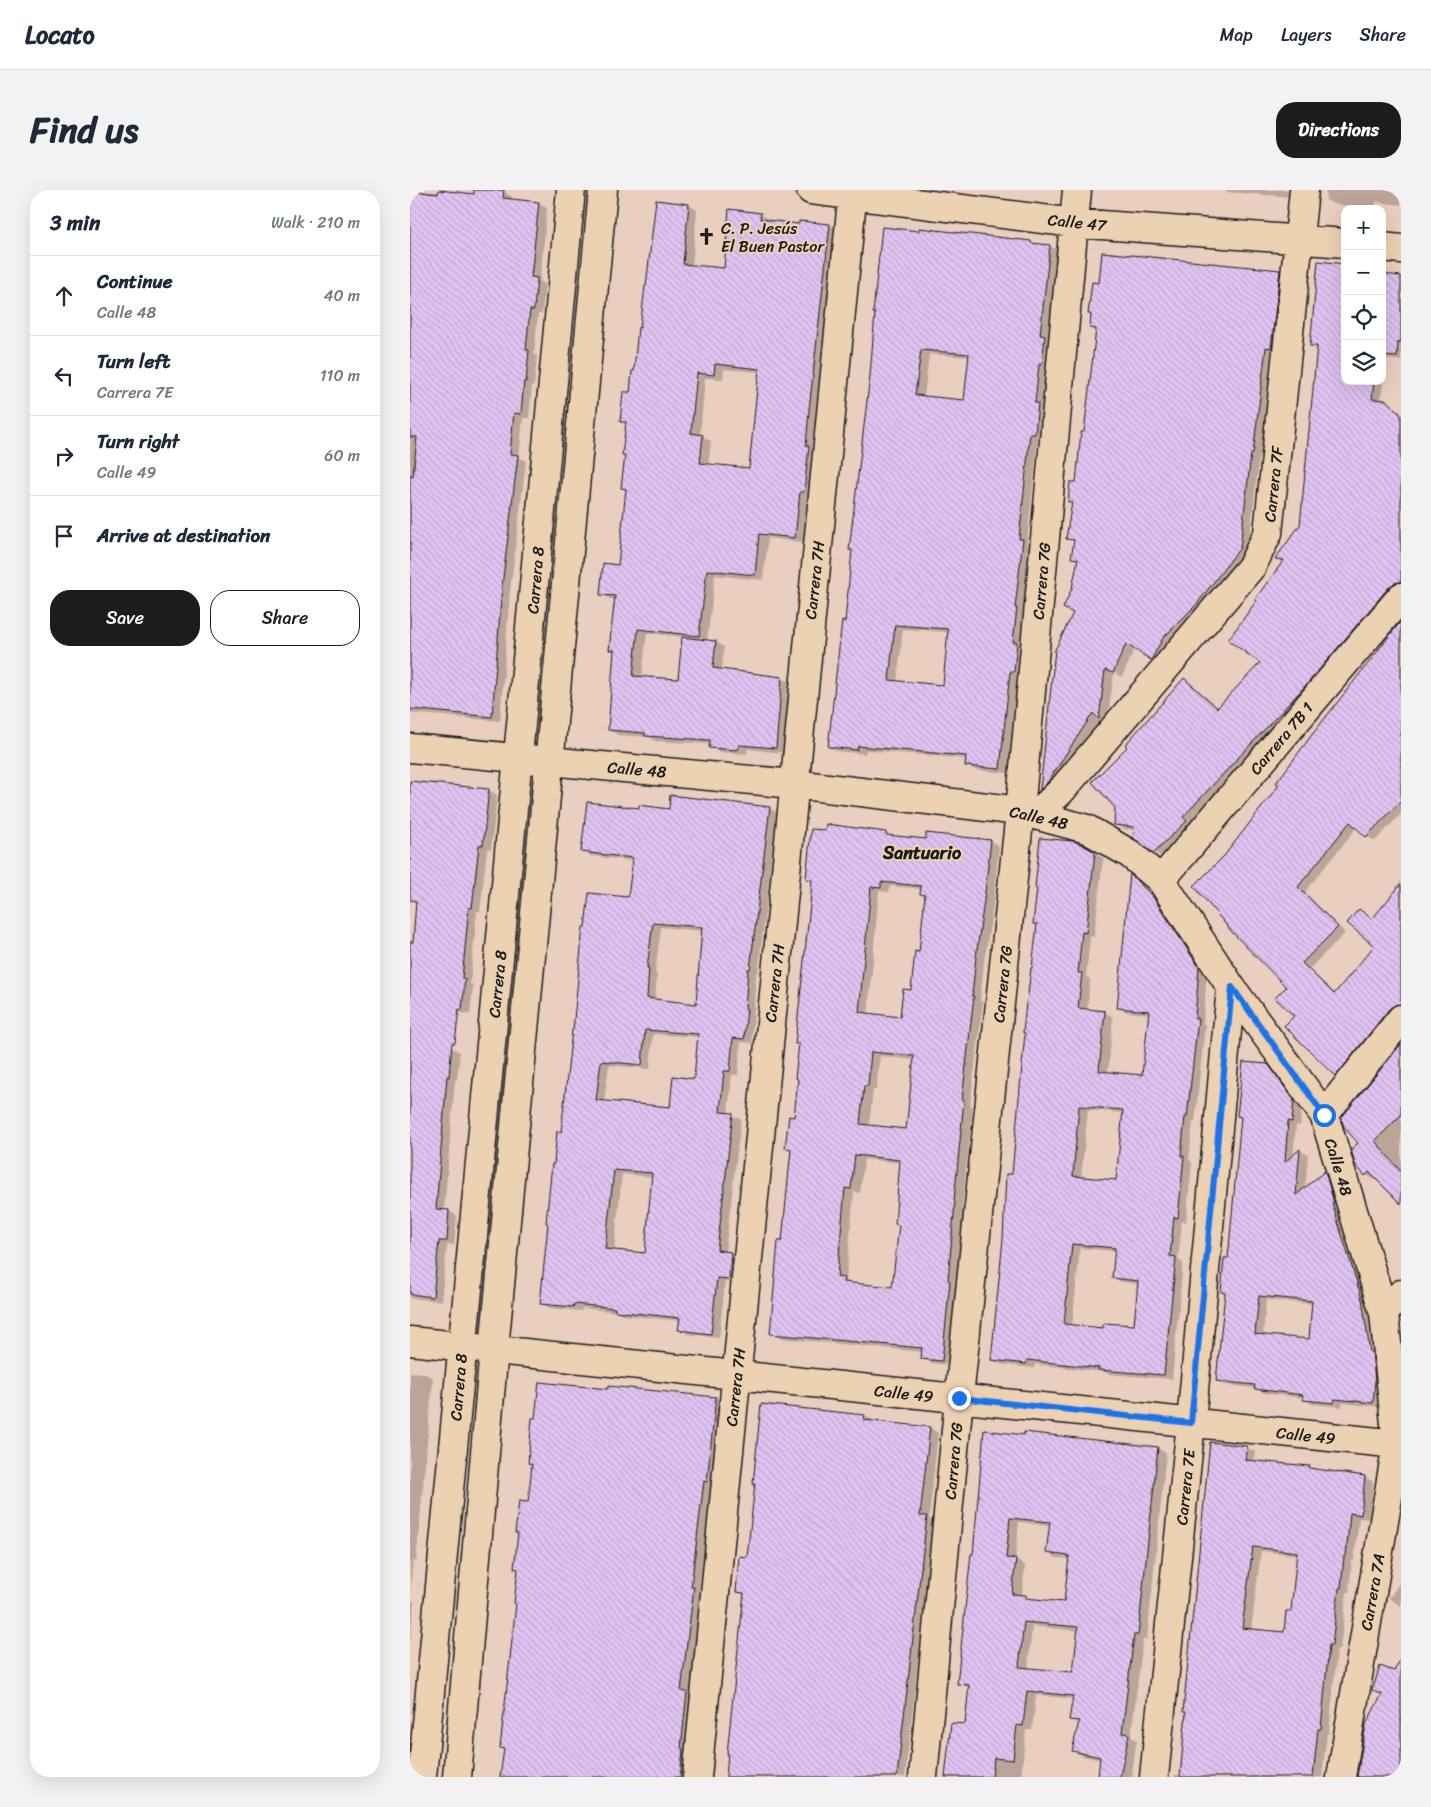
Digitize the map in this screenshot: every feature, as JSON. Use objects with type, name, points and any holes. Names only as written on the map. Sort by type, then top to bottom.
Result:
[{"type":"street","name":"Carrera 8","points":[[422,1777],[519,760],[571,190]]},
{"type":"street","name":"Carrera 8","points":[[457,1777],[494,1350],[603,190]]},
{"type":"street","name":"Calle 47","points":[[811,190],[852,192],[1074,223],[1341,243]]},
{"type":"street","name":"Carrera 7G","points":[[923,1777],[959,1398],[1028,813],[1077,190]]},
{"type":"street","name":"Carrera 7F","points":[[1028,813],[1061,790],[1252,566],[1268,533],[1304,190]]},
{"type":"street","name":"Carrera 7H","points":[[697,1777],[852,192]]},
{"type":"street","points":[[1386,247],[1401,249]]},
{"type":"street","name":"Carrera 7B 1","points":[[1161,880],[1401,597]]},
{"type":"street","name":"Calle 48","points":[[410,748],[519,760],[549,761],[794,784],[1028,813],[1087,829],[1130,854],[1161,880],[1232,987],[1324,1115],[1392,1304]]},
{"type":"street","name":"Carrera 7E","points":[[1154,1777],[1191,1423],[1232,987]]},
{"type":"street","points":[[1324,1115],[1401,1019]]},
{"type":"street","name":"Carrera 7A","points":[[1341,1777],[1397,1444],[1392,1304]]},
{"type":"street","name":"Calle 49","points":[[410,1341],[1397,1444]]},
{"type":"building","points":[[439,190],[474,194],[474,190],[504,190],[503,198],[539,202],[531,277],[537,278],[534,310],[530,310],[526,350],[529,350],[526,382],[524,381],[521,414],[514,413],[510,454],[518,455],[502,586],[492,717],[410,709],[410,475],[413,476],[417,437],[410,437],[410,191],[438,194]]},
{"type":"building","points":[[656,200],[689,204],[683,264],[724,268],[729,209],[761,213],[760,219],[799,224],[799,221],[830,224],[809,410],[806,446],[809,446],[804,492],[800,492],[795,538],[759,534],[755,575],[707,570],[699,636],[638,629],[633,676],[678,679],[682,637],[716,641],[713,668],[782,677],[776,748],[739,745],[738,750],[709,748],[710,740],[645,736],[645,733],[608,730],[614,650],[609,650],[615,596],[600,595],[603,563],[618,565],[626,489],[621,488],[626,422],[620,422],[623,392],[630,392],[638,327],[640,328]],"holes":[[[715,364],[759,369],[749,468],[700,463],[703,435],[691,433],[697,373],[714,375]]]},
{"type":"building","points":[[882,227],[919,231],[919,228],[1031,241],[1031,243],[1050,245],[1040,335],[1045,336],[1042,365],[1039,364],[1035,403],[1038,403],[1035,434],[1030,434],[1019,539],[1023,539],[1013,642],[1017,642],[1014,672],[1010,672],[1000,769],[965,766],[966,756],[858,746],[857,750],[828,747],[842,621],[845,622],[852,550],[849,550],[870,376],[875,313],[873,313]],"holes":[[[921,350],[969,354],[964,400],[915,395]],[[895,625],[948,629],[943,685],[889,680]]]},
{"type":"building","points":[[1102,252],[1280,270],[1271,348],[1266,347],[1240,548],[1196,605],[1163,638],[1151,660],[1126,644],[1113,673],[1105,670],[1099,719],[1093,713],[1047,783],[1040,790],[1055,650],[1073,613],[1063,608],[1072,588],[1078,559],[1071,558],[1074,540],[1066,539],[1072,502],[1068,502],[1070,482],[1076,482],[1081,432],[1084,432],[1096,329],[1090,328],[1091,314],[1088,314],[1092,282],[1099,283]]},
{"type":"building","points":[[1318,261],[1341,264],[1341,385],[1374,385],[1372,399],[1386,400],[1401,415],[1401,582],[1389,587],[1308,683],[1183,817],[1187,821],[1153,853],[1133,838],[1134,827],[1114,825],[1115,808],[1092,782],[1127,747],[1125,745],[1184,678],[1217,708],[1260,663],[1228,640],[1284,560],[1275,559],[1300,525],[1317,346],[1310,346]]},
{"type":"building","points":[[1386,274],[1401,276],[1401,342],[1398,342],[1397,357],[1386,356]]},
{"type":"building","points":[[1401,621],[1401,801],[1366,837],[1350,822],[1298,887],[1338,927],[1302,963],[1334,994],[1374,946],[1347,923],[1359,909],[1372,919],[1401,884],[1401,1004],[1389,1009],[1336,1076],[1284,1026],[1294,1016],[1275,998],[1286,987],[1232,932],[1194,886],[1224,856],[1279,785],[1276,783],[1311,736]]},
{"type":"building","points":[[410,781],[489,789],[483,845],[479,845],[472,908],[469,907],[462,979],[465,979],[462,1010],[459,1009],[455,1043],[452,1043],[449,1077],[447,1076],[436,1209],[449,1210],[447,1241],[439,1241],[433,1297],[410,1294],[410,942],[413,942],[416,901],[410,900]]},
{"type":"building","points":[[670,795],[770,807],[750,969],[748,969],[744,1039],[733,1038],[730,1071],[724,1071],[720,1112],[733,1113],[717,1250],[731,1252],[729,1279],[717,1278],[711,1334],[678,1330],[680,1318],[615,1311],[615,1308],[574,1304],[573,1307],[540,1304],[552,1164],[554,1164],[557,1131],[561,1132],[583,927],[585,927],[589,893],[628,897],[633,858],[581,852],[587,802],[639,808],[639,805],[669,809]],"holes":[[[653,923],[702,927],[696,1004],[647,998],[649,968],[647,968]],[[645,1030],[698,1034],[694,1079],[673,1076],[670,1107],[596,1100],[601,1061],[642,1065]],[[614,1170],[652,1173],[645,1253],[605,1249]]]},
{"type":"building","points":[[826,824],[886,832],[886,835],[926,839],[926,833],[991,840],[976,957],[972,996],[974,996],[962,1100],[964,1100],[942,1361],[921,1359],[922,1348],[770,1334],[778,1241],[782,1241],[791,1149],[785,1148],[789,1116],[794,1117],[798,1079],[795,1078],[799,1044],[795,1044],[812,880],[806,879],[811,829],[825,830]],"holes":[[[881,882],[921,886],[920,894],[925,895],[919,952],[915,951],[911,990],[903,989],[900,1017],[859,1012],[871,887],[881,888]],[[871,1052],[914,1056],[906,1129],[860,1124],[864,1086],[868,1086]],[[855,1155],[900,1160],[895,1224],[899,1225],[892,1287],[843,1282],[844,1278],[837,1277],[845,1188],[851,1189]]]},
{"type":"building","points":[[1040,838],[1073,841],[1095,852],[1086,933],[1082,932],[1078,973],[1082,973],[1078,1008],[1105,1011],[1099,1071],[1142,1075],[1149,1011],[1117,1008],[1130,874],[1153,897],[1199,967],[1195,1019],[1198,1019],[1181,1156],[1184,1156],[1178,1218],[1174,1217],[1170,1256],[1176,1257],[1164,1375],[1098,1370],[1099,1368],[1027,1360],[1026,1364],[991,1360],[1003,1239],[1006,1174],[1012,1174],[1026,1003],[1037,924],[1033,924],[1037,888],[1035,888]],"holes":[[[1079,1106],[1123,1110],[1116,1180],[1073,1176]],[[1072,1244],[1115,1248],[1112,1278],[1138,1281],[1134,1325],[1103,1323],[1103,1328],[1064,1324]]]},
{"type":"building","points":[[1401,1044],[1401,1115],[1375,1141],[1401,1172],[1401,1204],[1369,1172],[1365,1176],[1355,1164],[1351,1149],[1358,1143],[1344,1127],[1341,1118]]},
{"type":"building","points":[[1243,1062],[1268,1064],[1294,1100],[1292,1122],[1288,1121],[1285,1162],[1300,1149],[1296,1195],[1325,1171],[1334,1203],[1332,1203],[1362,1299],[1370,1352],[1372,1352],[1375,1381],[1373,1403],[1335,1399],[1334,1403],[1303,1400],[1303,1395],[1254,1389],[1255,1385],[1216,1381],[1225,1293],[1221,1292],[1224,1258],[1228,1258],[1241,1117],[1237,1116]],"holes":[[[1259,1296],[1312,1301],[1309,1339],[1255,1334]]]},
{"type":"building","points":[[539,1382],[608,1389],[608,1386],[716,1397],[707,1482],[704,1481],[691,1587],[694,1587],[681,1691],[687,1692],[680,1777],[500,1777],[504,1749],[500,1748],[516,1604],[514,1603],[518,1569],[514,1568],[518,1533],[515,1533],[519,1501],[528,1502],[532,1464],[528,1463],[532,1418],[535,1418]]},
{"type":"building","points":[[761,1404],[865,1415],[864,1420],[930,1427],[920,1516],[927,1516],[897,1777],[726,1777],[744,1593],[736,1592],[739,1556],[747,1557]]},
{"type":"building","points":[[984,1430],[1024,1435],[1024,1432],[1158,1447],[1138,1635],[1134,1635],[1122,1733],[1129,1734],[1120,1777],[1098,1777],[1100,1757],[1072,1751],[1079,1721],[1069,1720],[1073,1696],[1027,1691],[1023,1726],[1017,1725],[1013,1760],[994,1758],[992,1777],[945,1777],[951,1723],[965,1724],[969,1685],[957,1684],[971,1554],[973,1554]],"holes":[[[1010,1518],[1050,1522],[1046,1553],[1069,1556],[1064,1602],[1026,1598],[1026,1595],[1012,1594],[1016,1559],[1006,1558]],[[1024,1622],[1078,1627],[1073,1672],[1019,1667]]]},
{"type":"building","points":[[1210,1442],[1247,1446],[1245,1460],[1310,1466],[1309,1468],[1365,1476],[1361,1515],[1350,1513],[1346,1556],[1344,1556],[1332,1645],[1329,1645],[1321,1729],[1318,1729],[1313,1777],[1180,1777],[1186,1712],[1183,1712]],"holes":[[[1253,1547],[1297,1552],[1291,1611],[1286,1611],[1284,1632],[1242,1628]]]},
{"type":"building","points":[[1401,1658],[1401,1777],[1357,1777],[1366,1724],[1382,1694],[1372,1691],[1380,1666],[1394,1671]]},
{"type":"place","name":"C. P. Jesús El Buen Pastor","points":[[707,237]]},
{"type":"district","name":"Santuario","points":[[922,853]]},
{"type":"route","points":[[959,1398],[1191,1423],[1232,987],[1324,1115]]}]
